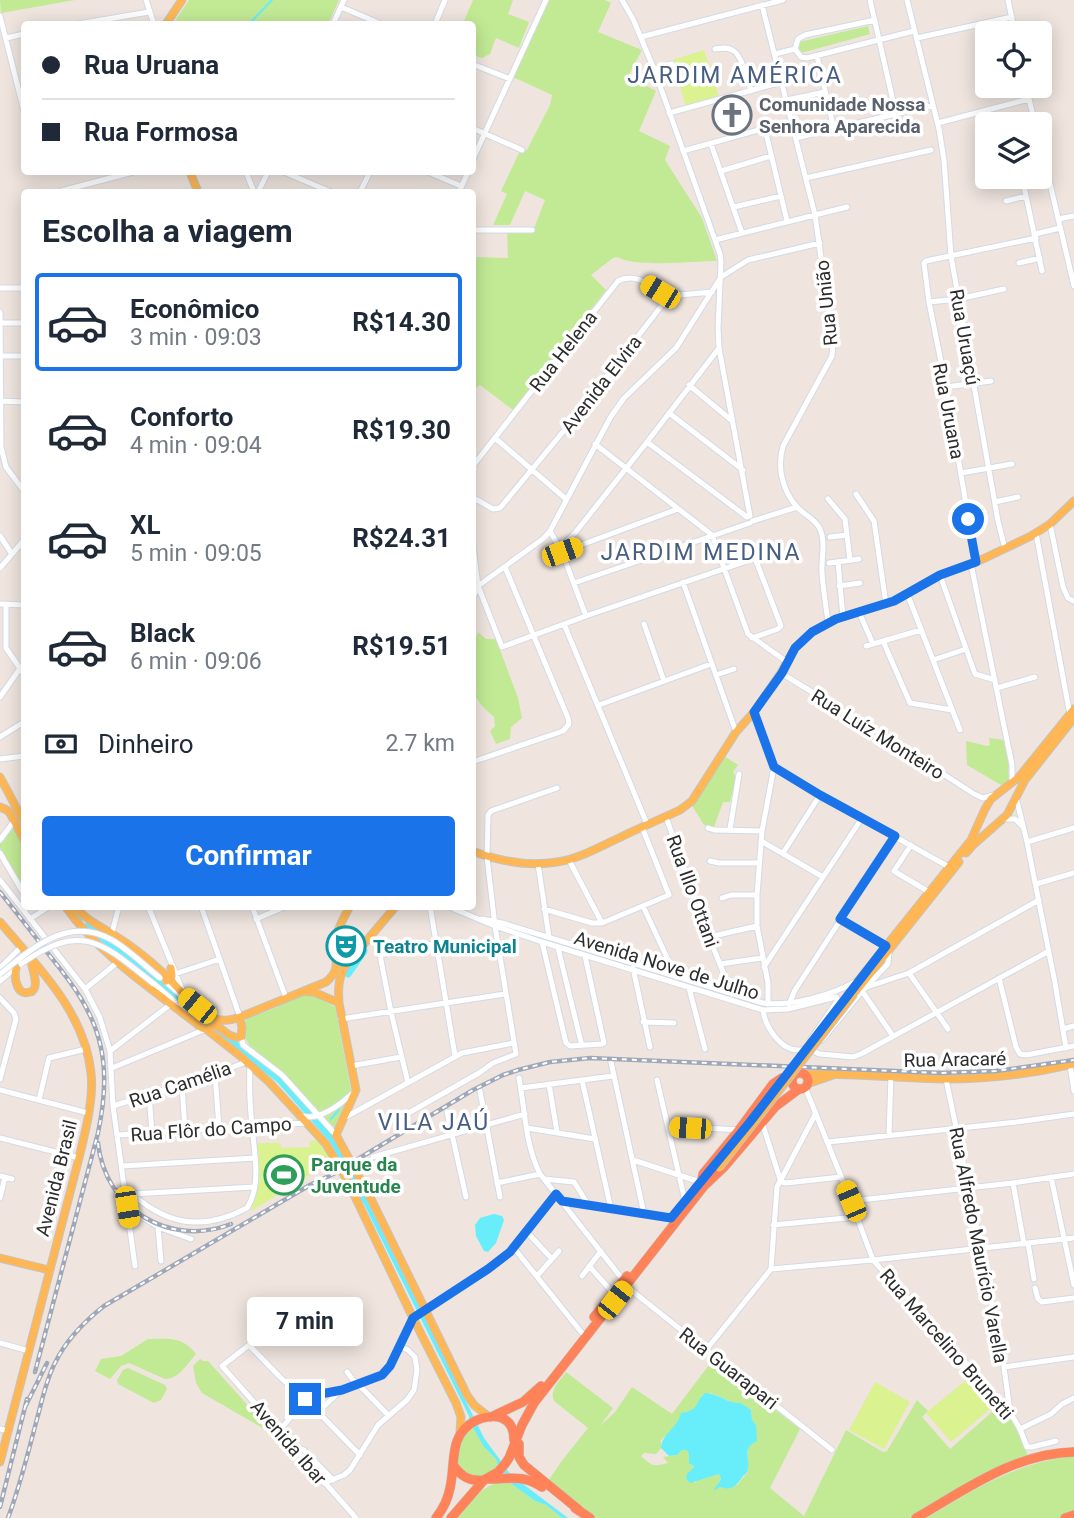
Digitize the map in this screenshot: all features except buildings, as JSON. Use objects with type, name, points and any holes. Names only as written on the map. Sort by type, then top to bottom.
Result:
[{"type":"highway","points":[[436,1518],[448,1496],[454,1447],[460,1433],[474,1422],[513,1407],[536,1392],[613,1293],[625,1283],[685,1201],[704,1181],[724,1167],[775,1107],[804,1083],[798,1073],[773,1084],[704,1174],[704,1181],[534,1403],[500,1475]]},
{"type":"highway","points":[[527,1415],[518,1446],[521,1461],[531,1472],[590,1518]]},
{"type":"highway","points":[[490,1417],[503,1418],[510,1424],[514,1432],[514,1446]]},
{"type":"highway","points":[[916,1518],[1018,1463],[1051,1454],[1074,1452]]},
{"type":"highway","points":[[453,1465],[468,1479],[485,1480],[500,1475],[535,1482],[579,1510]]},
{"type":"highway","points":[[452,1518],[485,1480]]},
{"type":"highway","points":[[1065,1518],[1074,1515]]},
{"type":"main road","points":[[168,21],[182,0]]},
{"type":"main road","points":[[476,852],[515,863],[569,860],[685,808],[736,732],[782,673],[803,639],[828,622],[886,604],[940,575],[1005,549],[1050,524],[1074,501]]},
{"type":"main road","points":[[704,1181],[858,991],[929,892],[971,840],[987,804],[1020,777],[1072,716]]},
{"type":"main road","points":[[858,991],[858,981],[974,844],[1011,810],[1025,780],[1072,716]]},
{"type":"main road","points":[[0,777],[21,813]]},
{"type":"main road","points":[[999,792],[1011,788],[1016,796]]},
{"type":"main road","points":[[3,808],[21,834]]},
{"type":"main road","points":[[982,815],[986,827],[995,826]]},
{"type":"main road","points":[[14,821],[21,817]]},
{"type":"main road","points":[[68,910],[118,962],[202,1028],[216,1025],[233,1037],[241,1037],[240,1017]]},
{"type":"main road","points":[[78,910],[92,923],[112,933],[168,974],[180,993],[210,1017],[226,1021],[334,981],[393,910]]},
{"type":"main road","points":[[348,910],[336,935],[334,981],[356,1090],[337,1135],[467,1395],[474,1405],[490,1417]]},
{"type":"main road","points":[[81,926],[83,916]]},
{"type":"main road","name":"Avenida Brasil","points":[[0,922],[65,1002],[86,1049],[91,1074],[88,1113],[79,1158],[29,1352],[4,1430],[0,1462]]},
{"type":"main road","points":[[81,926],[92,923]]},
{"type":"main road","points":[[18,966],[15,977],[19,989],[32,992],[35,983],[31,960]]},
{"type":"main road","points":[[303,992],[311,992],[339,1003]]},
{"type":"main road","points":[[209,1028],[269,1082],[298,1115],[313,1119],[341,1167],[460,1412],[460,1433]]},
{"type":"main road","name":"Rua Aracaré","points":[[804,1083],[836,1074],[947,1079],[1006,1075],[1072,1065]]},
{"type":"main road","points":[[0,1260],[49,1273]]},
{"type":"street","points":[[146,0],[152,21]]},
{"type":"street","points":[[334,21],[344,0]]},
{"type":"street","points":[[436,21],[445,0]]},
{"type":"street","points":[[476,153],[546,0]]},
{"type":"street","points":[[616,0],[622,0],[654,69],[721,262],[719,348],[750,518]]},
{"type":"street","points":[[641,37],[783,0]]},
{"type":"street","points":[[870,0],[896,114]]},
{"type":"street","name":"Rua Uruaçú","points":[[907,0],[944,160],[951,256],[1005,549]]},
{"type":"street","points":[[1008,0],[1013,21]]},
{"type":"street","name":"Rua União","points":[[762,5],[815,215],[832,330],[833,350],[828,364],[783,446],[780,457],[780,469],[788,493],[797,508],[813,520],[821,531],[822,572],[828,622]]},
{"type":"street","points":[[341,7],[374,21]]},
{"type":"street","points":[[96,21],[149,12]]},
{"type":"street","points":[[0,16],[21,99]]},
{"type":"street","points":[[917,38],[1012,17]]},
{"type":"street","points":[[775,54],[794,48],[798,39],[805,35],[875,20]]},
{"type":"street","points":[[794,48],[800,57],[817,56],[915,31]]},
{"type":"street","points":[[6,38],[21,35]]},
{"type":"street","points":[[715,49],[726,48],[737,52],[751,91]]},
{"type":"street","points":[[817,56],[834,129]]},
{"type":"street","points":[[654,69],[672,64]]},
{"type":"street","points":[[476,66],[510,79]]},
{"type":"street","points":[[669,113],[782,82]]},
{"type":"street","points":[[787,100],[825,92]]},
{"type":"street","points":[[937,123],[1029,99],[1032,112]]},
{"type":"street","points":[[796,138],[933,106]]},
{"type":"street","points":[[682,151],[791,121]]},
{"type":"street","points":[[765,129],[787,221]]},
{"type":"street","points":[[476,130],[522,150]]},
{"type":"street","points":[[711,144],[742,233]]},
{"type":"street","points":[[806,178],[931,150]]},
{"type":"street","points":[[720,171],[771,156]]},
{"type":"street","points":[[69,189],[122,175]]},
{"type":"street","points":[[291,175],[324,189]]},
{"type":"street","points":[[434,175],[460,189]]},
{"type":"street","points":[[1025,189],[1042,271]]},
{"type":"street","points":[[1051,189],[1074,286]]},
{"type":"street","points":[[734,207],[781,195]]},
{"type":"street","points":[[1006,201],[1027,196]]},
{"type":"street","points":[[715,240],[847,207]]},
{"type":"street","points":[[1058,219],[1074,216]]},
{"type":"street","points":[[951,256],[1060,228]]},
{"type":"street","points":[[476,230],[532,230]]},
{"type":"street","points":[[476,591],[478,586],[551,531],[610,418],[624,398],[677,348],[721,276],[748,260],[820,243]]},
{"type":"street","name":"Rua Uruana","points":[[951,256],[926,261],[923,269],[1012,765],[1012,783]]},
{"type":"street","points":[[1019,263],[1040,258]]},
{"type":"street","name":"Rua Helena","points":[[476,462],[618,281],[624,277],[633,277],[670,296]]},
{"type":"street","points":[[0,288],[21,288]]},
{"type":"street","points":[[929,302],[1004,289]]},
{"type":"street","points":[[670,296],[712,292]]},
{"type":"street","name":"Avenida Elvira","points":[[476,501],[498,509],[581,410],[670,296]]},
{"type":"street","points":[[0,312],[3,467],[21,488]]},
{"type":"street","points":[[0,323],[21,323]]},
{"type":"street","points":[[561,550],[719,348]]},
{"type":"street","points":[[1,352],[21,355]]},
{"type":"street","points":[[946,387],[991,381]]},
{"type":"street","points":[[689,385],[731,420]]},
{"type":"street","points":[[0,401],[21,402]]},
{"type":"street","points":[[668,413],[743,470]]},
{"type":"street","points":[[495,438],[566,499]]},
{"type":"street","points":[[647,442],[750,518]]},
{"type":"street","points":[[595,444],[712,535],[746,631],[787,662]]},
{"type":"street","points":[[961,473],[1012,464]]},
{"type":"street","points":[[856,494],[874,521],[886,604]]},
{"type":"street","points":[[995,502],[1018,497]]},
{"type":"street","points":[[828,499],[845,519],[850,560]]},
{"type":"street","points":[[574,583],[712,535],[750,518],[762,518],[797,508]]},
{"type":"street","points":[[561,550],[678,509]]},
{"type":"street","points":[[1050,524],[1063,587],[1068,598],[1074,601]]},
{"type":"street","points":[[551,531],[586,616]]},
{"type":"street","points":[[1036,533],[1072,716]]},
{"type":"street","points":[[830,537],[847,535]]},
{"type":"street","points":[[0,536],[12,554]]},
{"type":"street","points":[[0,568],[21,544]]},
{"type":"street","points":[[476,570],[478,586],[502,647],[776,551]]},
{"type":"street","points":[[752,638],[780,626],[755,558]]},
{"type":"street","points":[[829,563],[859,559]]},
{"type":"street","points":[[838,562],[843,617]]},
{"type":"street","points":[[476,761],[563,731],[569,724],[535,635],[505,567]]},
{"type":"street","points":[[940,575],[976,675],[995,680]]},
{"type":"street","points":[[683,582],[736,732]]},
{"type":"street","points":[[839,586],[860,583]]},
{"type":"street","points":[[907,593],[960,730]]},
{"type":"street","points":[[21,605],[3,605],[3,649],[21,665]]},
{"type":"street","points":[[859,612],[870,645],[921,630]]},
{"type":"street","points":[[544,909],[602,923],[670,895],[599,705],[564,624]]},
{"type":"street","points":[[644,624],[664,681]]},
{"type":"street","points":[[883,642],[910,702],[952,710]]},
{"type":"street","points":[[933,660],[966,649]]},
{"type":"street","points":[[599,705],[711,664]]},
{"type":"street","points":[[716,675],[734,669]]},
{"type":"street","points":[[0,697],[21,670]]},
{"type":"street","name":"Rua Luíz Monteiro","points":[[782,673],[974,794]]},
{"type":"street","points":[[997,688],[1035,677]]},
{"type":"street","points":[[754,712],[774,767],[762,831],[757,895],[757,926],[769,991],[765,1019],[781,1042],[789,1048],[799,1051],[818,1044],[830,1032],[858,991],[909,973],[1039,900]]},
{"type":"street","points":[[0,737],[21,724]]},
{"type":"street","points":[[0,759],[21,756]]},
{"type":"street","points":[[774,767],[949,867]]},
{"type":"street","points":[[730,829],[739,774]]},
{"type":"street","points":[[405,1115],[493,1063],[516,1054],[505,994],[487,856],[489,812],[557,788]]},
{"type":"street","points":[[974,794],[986,798],[999,792]]},
{"type":"street","points":[[974,794],[982,815]]},
{"type":"street","points":[[783,853],[820,795]]},
{"type":"street","points":[[1016,796],[1036,884],[1066,1048]]},
{"type":"street","name":"Rua Illo Ottani","points":[[666,817],[709,937],[737,1003]]},
{"type":"street","points":[[764,967],[862,818]]},
{"type":"street","points":[[1002,819],[1015,819],[1024,828]]},
{"type":"street","points":[[0,840],[14,821]]},
{"type":"street","points":[[708,828],[762,831]]},
{"type":"street","points":[[1027,842],[1074,828]]},
{"type":"street","points":[[788,1006],[795,989],[895,836]]},
{"type":"street","points":[[761,841],[823,877]]},
{"type":"street","points":[[911,845],[894,869],[895,873],[929,892]]},
{"type":"street","points":[[0,853],[21,889]]},
{"type":"street","points":[[569,860],[602,923]]},
{"type":"street","points":[[710,861],[760,863]]},
{"type":"street","points":[[538,863],[549,937]]},
{"type":"street","points":[[1036,884],[1074,873]]},
{"type":"street","points":[[0,880],[21,907]]},
{"type":"street","points":[[10,892],[21,894]]},
{"type":"street","points":[[722,898],[731,895],[757,895]]},
{"type":"street","points":[[643,906],[676,977]]},
{"type":"street","points":[[23,910],[85,989],[100,1018],[110,1051],[113,1106],[135,1266]]},
{"type":"street","points":[[29,910],[30,919]]},
{"type":"street","points":[[30,919],[44,910]]},
{"type":"street","points":[[112,933],[118,910]]},
{"type":"street","points":[[149,910],[168,974]]},
{"type":"street","points":[[202,910],[240,1017]]},
{"type":"street","points":[[253,910],[286,998]]},
{"type":"street","points":[[256,919],[277,910]]},
{"type":"street","points":[[431,910],[455,1056]]},
{"type":"street","name":"Avenida Nove de Julho","points":[[458,910],[477,919],[549,937],[737,1003],[788,1006],[836,997],[838,1000],[812,1036],[812,1046]]},
{"type":"street","points":[[840,919],[887,949]]},
{"type":"street","name":"Avenida Nove de Julho","points":[[495,923],[558,948],[676,977],[765,1006]]},
{"type":"street","points":[[709,937],[757,926]]},
{"type":"street","points":[[0,971],[42,941],[78,931],[95,933],[111,940],[168,974],[220,959]]},
{"type":"street","points":[[0,981],[18,966],[53,945],[83,940],[111,950],[209,1028],[112,1068]]},
{"type":"street","points":[[542,942],[566,1043],[570,1046],[602,1044],[605,1041],[585,956]]},
{"type":"street","points":[[408,1083],[380,954],[437,943]]},
{"type":"street","points":[[0,971],[21,947]]},
{"type":"street","points":[[558,948],[582,1046]]},
{"type":"street","points":[[812,1046],[818,1054],[853,1057],[861,1054],[1049,951]]},
{"type":"street","points":[[720,964],[762,958]]},
{"type":"street","points":[[85,989],[118,962]]},
{"type":"street","points":[[633,967],[649,1047]]},
{"type":"street","points":[[909,973],[948,1029]]},
{"type":"street","points":[[718,989],[726,978]]},
{"type":"street","points":[[999,978],[1019,1053],[1022,1055],[1074,1046]]},
{"type":"street","name":"Avenida Nove de Julho","points":[[788,1006],[858,981]]},
{"type":"street","points":[[689,988],[705,1049]]},
{"type":"street","points":[[858,991],[893,1037]]},
{"type":"street","points":[[341,1019],[505,994]]},
{"type":"street","points":[[0,998],[15,1013],[16,1019],[0,1075]]},
{"type":"street","points":[[110,1051],[171,1003]]},
{"type":"street","points":[[643,1022],[674,1023]]},
{"type":"street","points":[[1063,1029],[1074,1026]]},
{"type":"street","points":[[241,1037],[243,1045],[282,1075],[313,1119],[337,1135]]},
{"type":"street","points":[[344,1118],[455,1056],[514,1043]]},
{"type":"street","points":[[39,1100],[49,1059],[86,1049]]},
{"type":"street","points":[[351,1066],[401,1057]]},
{"type":"street","points":[[611,1062],[644,1214]]},
{"type":"street","points":[[125,1186],[153,1211],[180,1221],[215,1222],[247,1208],[256,1171],[248,1063]]},
{"type":"street","name":"Rua Camélia","points":[[113,1106],[248,1063]]},
{"type":"street","points":[[1072,1065],[1074,1086]]},
{"type":"street","points":[[215,1074],[219,1128]]},
{"type":"street","points":[[521,1088],[613,1076]]},
{"type":"street","points":[[889,1135],[891,1076]]},
{"type":"street","points":[[519,1078],[534,1160],[542,1176]]},
{"type":"street","name":"Rua Alfredo Maurício Varella","points":[[947,1079],[1004,1367],[1010,1412]]},
{"type":"street","points":[[582,1080],[611,1209]]},
{"type":"street","points":[[657,1080],[685,1201]]},
{"type":"street","name":"Rua Marcelino Brunetti","points":[[804,1083],[873,1260],[1010,1412],[1027,1447],[1056,1441]]},
{"type":"street","points":[[549,1084],[557,1132]]},
{"type":"street","points":[[182,1085],[185,1130]]},
{"type":"street","points":[[0,1090],[88,1113]]},
{"type":"street","points":[[313,1119],[345,1100],[356,1090]]},
{"type":"street","points":[[356,1090],[360,1109]]},
{"type":"street","points":[[480,1091],[500,1197]]},
{"type":"street","points":[[149,1095],[152,1132]]},
{"type":"street","points":[[447,1112],[466,1197]]},
{"type":"street","points":[[706,1350],[771,1269],[775,1195],[780,1179],[816,1113]]},
{"type":"street","points":[[373,1157],[525,1114]]},
{"type":"street","points":[[828,1142],[1074,1114]]},
{"type":"street","name":"Rua Flôr do Campo","points":[[117,1135],[313,1119]]},
{"type":"street","points":[[762,1122],[782,1182],[841,1177]]},
{"type":"street","points":[[669,1126],[739,1130]]},
{"type":"street","points":[[527,1128],[595,1139]]},
{"type":"street","points":[[0,1138],[79,1158]]},
{"type":"street","points":[[122,1166],[255,1158]]},
{"type":"street","points":[[633,1160],[704,1181]]},
{"type":"street","points":[[851,1201],[1013,1184],[1074,1174]]},
{"type":"street","points":[[497,1183],[542,1176],[574,1182],[589,1206]]},
{"type":"street","name":"Rua Guarapari","points":[[542,1176],[625,1283],[832,1450]]},
{"type":"street","points":[[0,1198],[2,1177],[12,1179]]},
{"type":"street","points":[[1052,1177],[1074,1285]]},
{"type":"street","points":[[1013,1184],[1034,1279]]},
{"type":"street","points":[[132,1194],[254,1187]]},
{"type":"street","points":[[278,1431],[310,1396],[342,1390],[386,1372],[414,1317],[488,1269],[514,1248],[556,1194]]},
{"type":"street","points":[[562,1201],[671,1218]]},
{"type":"street","points":[[127,1207],[158,1227],[191,1238]]},
{"type":"street","points":[[773,1225],[857,1217]]},
{"type":"street","points":[[158,1227],[161,1261]]},
{"type":"street","points":[[526,1231],[552,1259]]},
{"type":"street","points":[[771,1269],[1074,1238]]},
{"type":"street","points":[[514,1248],[582,1333]]},
{"type":"street","points":[[537,1276],[559,1251]]},
{"type":"street","points":[[582,1276],[601,1251]]},
{"type":"street","points":[[589,1266],[613,1293]]},
{"type":"street","points":[[1035,1287],[1038,1299],[1043,1302],[1074,1298]]},
{"type":"street","points":[[0,1343],[29,1352]]},
{"type":"street","name":"Avenida Ibar","points":[[305,1399],[249,1345],[222,1366],[356,1518]]},
{"type":"street","points":[[324,1483],[346,1473],[354,1466],[378,1424],[411,1395],[416,1384],[415,1357],[399,1346]]},
{"type":"street","points":[[1004,1367],[1074,1357]]},
{"type":"street","points":[[347,1372],[388,1415]]},
{"type":"street","points":[[318,1412],[342,1390]]},
{"type":"street","points":[[1020,1429],[1051,1414],[1074,1398]]},
{"type":"street","points":[[305,1399],[360,1455]]},
{"type":"street","points":[[292,1446],[304,1450],[333,1479]]},
{"type":"green space","points":[[0,0],[75,0],[1,13]]},
{"type":"green space","points":[[189,0],[339,0],[329,21],[175,21]]},
{"type":"green space","points":[[473,0],[513,0],[508,14],[529,22],[519,48],[496,38],[490,54],[482,58],[476,56],[476,21],[464,21]]},
{"type":"green space","points":[[547,0],[605,0],[611,3],[598,32],[642,50],[628,76],[656,91],[639,131],[670,146],[665,160],[702,218],[717,261],[651,263],[613,258],[591,275],[606,290],[513,410],[480,385],[476,388],[476,257],[508,258],[507,231],[533,231],[545,200],[525,191],[510,225],[493,225],[507,194],[501,191],[520,151],[527,150],[550,105],[552,95],[513,77]]},
{"type":"green space","points":[[868,26],[870,34],[805,52],[799,49],[799,42]]},
{"type":"green space","points":[[704,50],[719,97],[686,107],[672,60]]},
{"type":"green space","points":[[478,632],[486,639],[496,639],[518,698],[522,718],[511,727],[510,739],[496,744],[490,731],[495,726],[494,717],[476,696]]},
{"type":"green space","points":[[989,738],[1004,740],[1011,777],[1005,784],[1001,785],[967,765],[966,741],[987,746],[990,745]]},
{"type":"green space","points":[[724,756],[738,765],[733,772],[736,777],[730,802],[723,802],[714,827],[704,825],[691,804]]},
{"type":"green space","points":[[14,828],[21,841],[21,884],[0,848],[0,843]]},
{"type":"green space","points":[[311,994],[335,1007],[352,1095],[335,1128],[331,1124],[327,1128],[283,1077],[247,1048],[249,1044],[245,1038],[246,1017],[278,1007],[280,1002]]},
{"type":"green space","name":"Parque da Juventude","points":[[320,1140],[334,1160],[251,1211],[259,1180],[256,1143],[280,1143],[282,1148],[310,1147],[310,1141]]},
{"type":"green space","points":[[148,1339],[180,1341],[196,1354],[182,1370],[165,1379],[129,1363],[121,1366],[110,1379],[95,1371],[101,1359],[121,1356]]},
{"type":"green space","points":[[200,1359],[208,1361],[270,1430],[268,1434],[264,1429],[202,1393],[196,1383],[193,1366]]},
{"type":"green space","points":[[712,1361],[800,1429],[770,1488],[804,1516],[846,1430],[883,1452],[887,1451],[917,1400],[928,1411],[922,1417],[950,1449],[1000,1405],[1010,1415],[1028,1456],[987,1474],[910,1518],[596,1518],[548,1481],[588,1428],[554,1401],[554,1389],[566,1372],[613,1408],[600,1426],[615,1412],[632,1387],[672,1414]],"holes":[[[711,1393],[751,1410],[751,1444],[748,1449],[747,1473],[737,1485],[720,1487],[719,1474],[697,1480],[695,1483],[692,1471],[694,1467],[689,1464],[687,1450],[663,1457],[668,1463],[659,1465],[650,1464],[641,1456],[644,1453],[656,1454],[661,1448],[661,1440],[698,1405],[702,1395]]]},
{"type":"green space","points":[[128,1368],[165,1385],[167,1389],[161,1400],[154,1403],[118,1384],[117,1380],[123,1370]]},
{"type":"green space","points":[[966,1380],[990,1409],[951,1442],[926,1413]]},
{"type":"green space","points":[[875,1382],[910,1402],[884,1449],[849,1430]]},
{"type":"green space","points":[[472,1426],[484,1447],[496,1459],[499,1470],[486,1477],[472,1478],[459,1467],[456,1460],[459,1444]]},
{"type":"green space","points":[[1074,1457],[1074,1518],[926,1518],[1010,1472]]},
{"type":"green space","points":[[506,1480],[562,1518],[457,1518],[483,1490]]},
{"type":"water","points":[[350,1166],[484,1438],[511,1475],[568,1518],[562,1518],[506,1480],[496,1459],[484,1447],[360,1200],[346,1168]]},
{"type":"water","points":[[494,1214],[502,1216],[504,1220],[496,1243],[488,1252],[484,1251],[476,1236],[475,1225],[480,1218]]},
{"type":"water","points":[[705,1393],[741,1403],[751,1410],[752,1420],[756,1425],[757,1441],[749,1447],[747,1472],[731,1488],[720,1487],[713,1491],[721,1479],[719,1474],[690,1483],[686,1478],[687,1474],[694,1467],[689,1464],[687,1450],[669,1456],[661,1448],[664,1438],[681,1413],[694,1408]]},
{"type":"waterway","points":[[252,21],[272,0]]},
{"type":"waterway","points":[[73,910],[80,918]]},
{"type":"waterway","points":[[88,926],[209,1024]]},
{"type":"waterway","points":[[348,974],[364,951]]},
{"type":"waterway","points":[[217,1030],[280,1080],[333,1140],[352,1174]]},
{"type":"waterway","points":[[331,1119],[339,1106]]},
{"type":"railway","points":[[0,892],[80,996],[97,1034],[104,1069],[98,1133],[35,1372]]},
{"type":"railway","points":[[8,1518],[52,1370],[65,1346],[90,1318],[104,1306],[503,1075],[550,1062],[590,1058],[941,1073],[996,1071],[1074,1060]]},
{"type":"railway","points":[[98,1143],[103,1166],[113,1187],[127,1204],[144,1217],[185,1231],[208,1230],[231,1224]]},
{"type":"railway","points":[[25,1407],[47,1363]]},
{"type":"railway","points":[[0,1507],[27,1399]]},
{"type":"place","name":"Comunidade Nossa Senhora Aparecida","points":[[732,115]]},
{"type":"place","name":"Teatro Municipal","points":[[346,946]]},
{"type":"place","name":"Parque da Juventude","points":[[284,1175]]},
{"type":"district","name":"JARDIM AMÉRICA","points":[[735,75]]},
{"type":"district","name":"JARDIM MEDINA","points":[[701,552]]},
{"type":"district","name":"VILA JAÚ","points":[[434,1122]]},
{"type":"route","points":[[305,1399],[342,1390],[386,1372],[413,1318],[510,1252],[556,1194],[562,1201],[671,1218],[717,1164],[886,946],[840,919],[895,836],[774,767],[754,712],[782,673],[795,648],[812,632],[828,622],[894,601],[929,580],[976,562],[968,519]]}]
